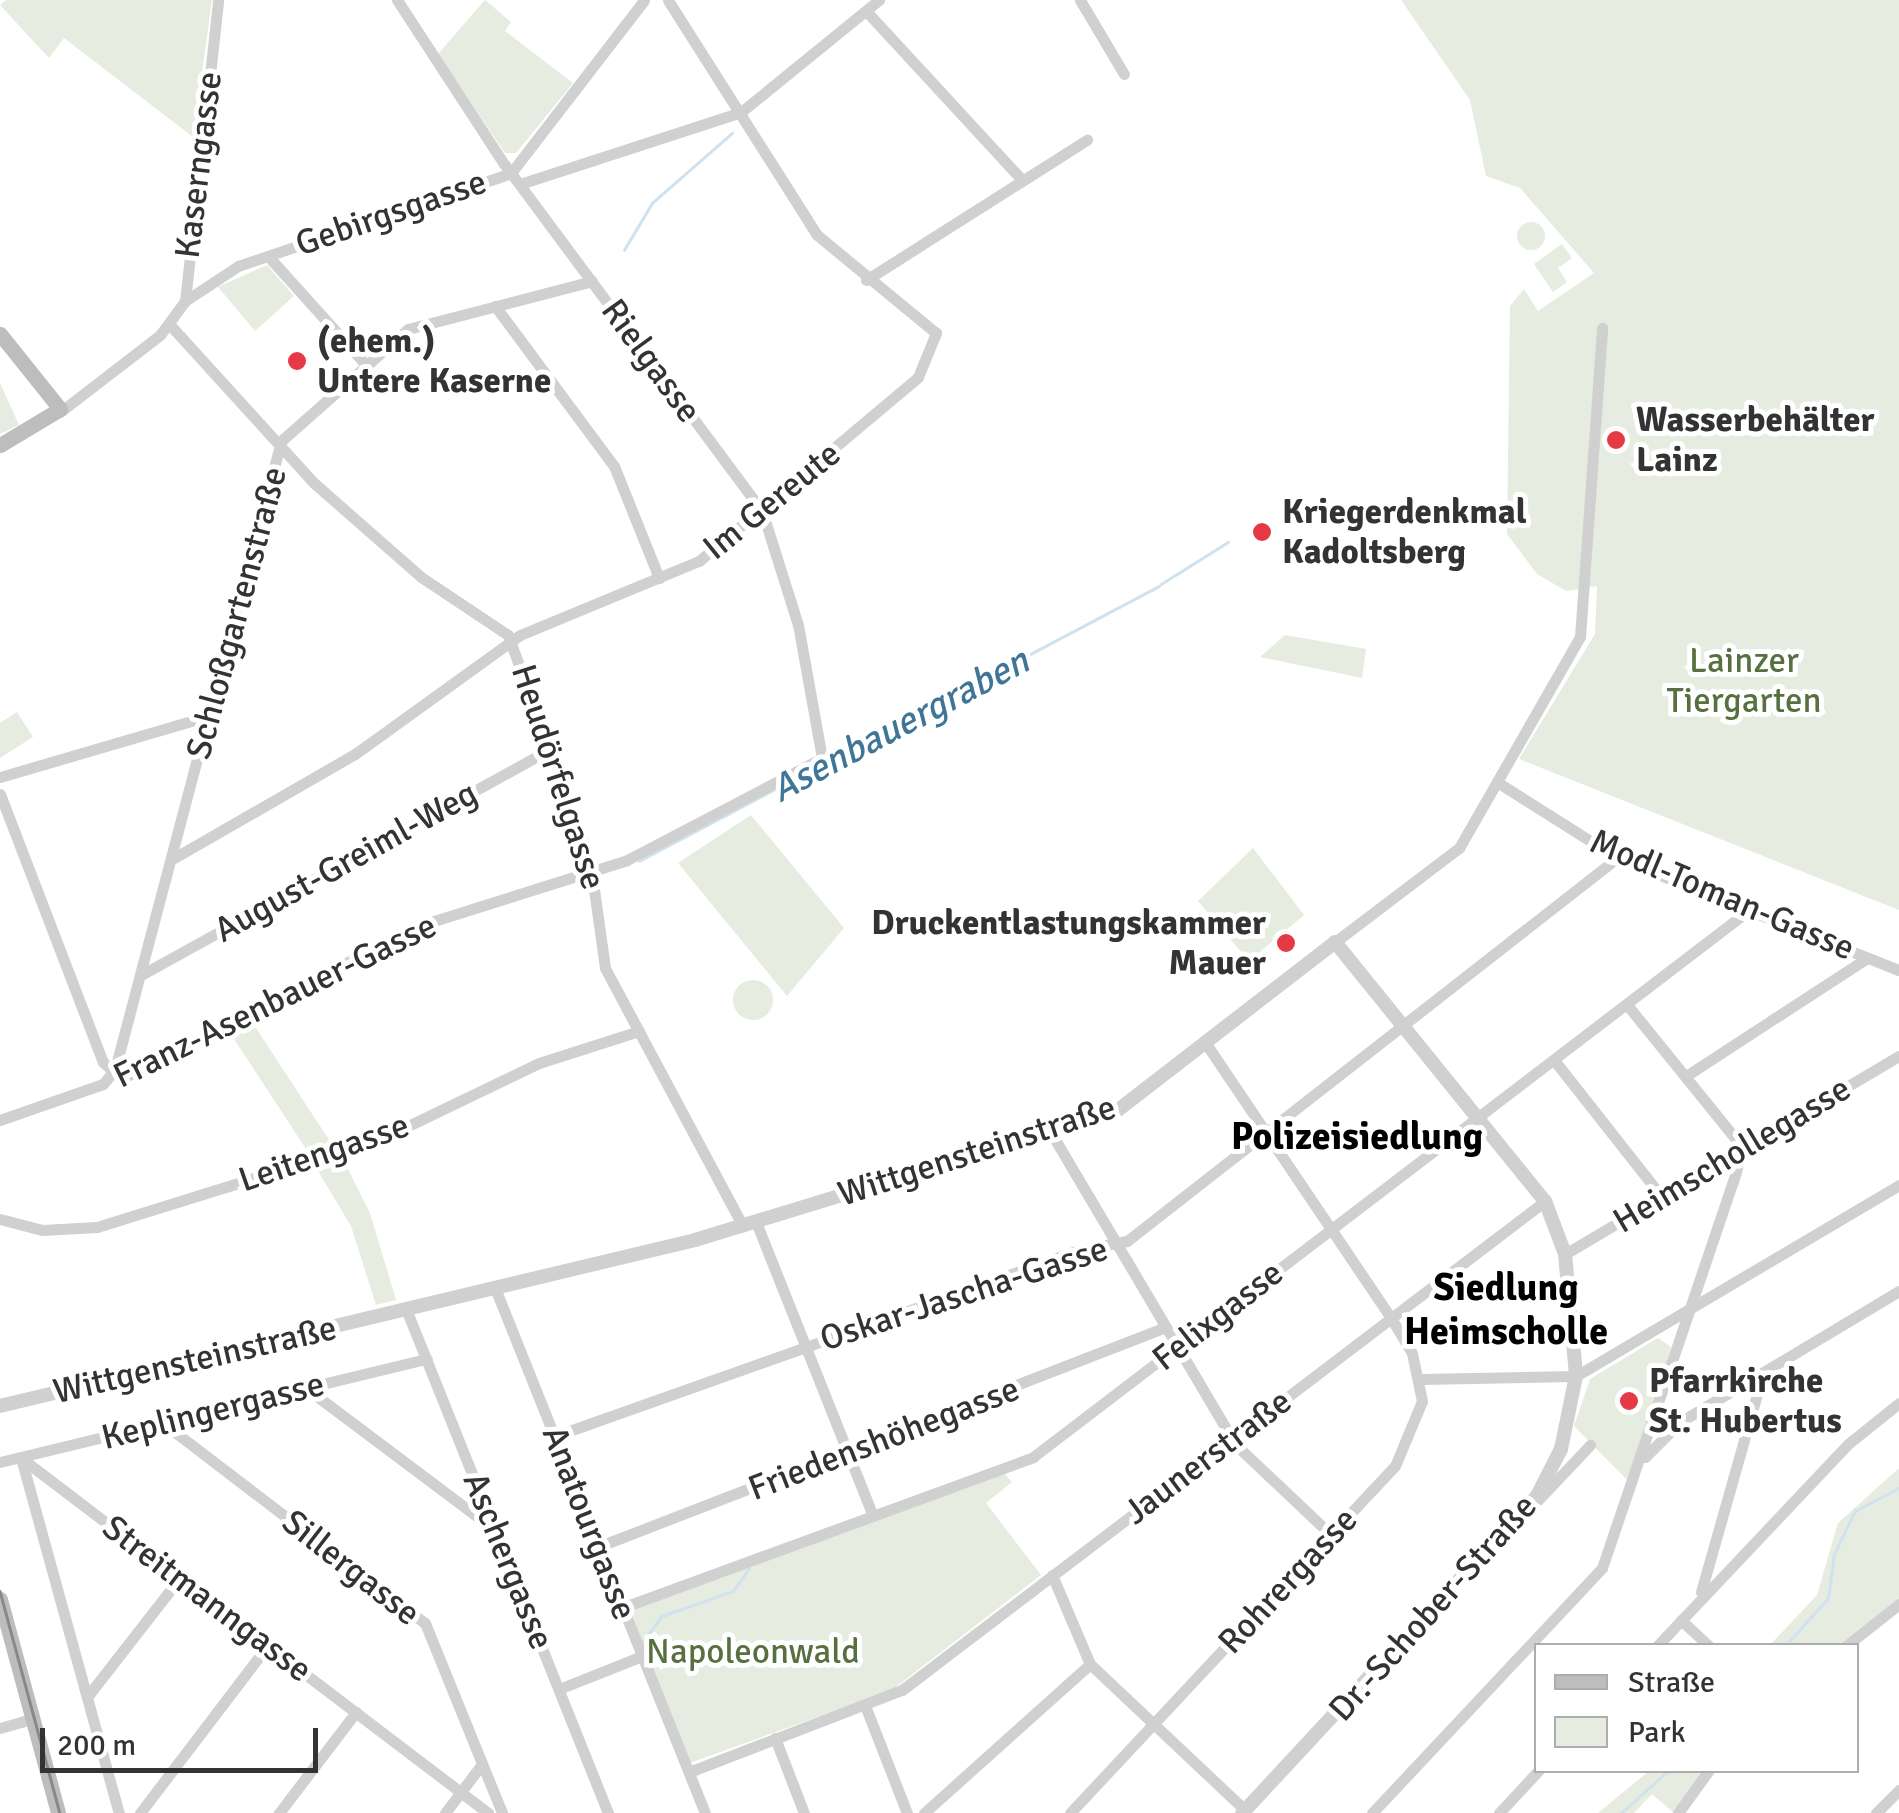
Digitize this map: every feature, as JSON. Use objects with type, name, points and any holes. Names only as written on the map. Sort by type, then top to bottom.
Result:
[{"type":"main road","points":[[0,334],[60,412],[0,446]]},
{"type":"main road","points":[[0,1599],[58,1813]]},
{"type":"street","name":"Kaserngasse","points":[[171,326],[186,301],[218,0]]},
{"type":"street","name":"Rielgasse","points":[[397,0],[511,173],[762,511],[798,625],[822,758]]},
{"type":"street","name":"Gebirgsgasse","points":[[186,301],[268,256],[511,173],[644,0]]},
{"type":"street","points":[[668,0],[809,224],[866,280],[1087,140]]},
{"type":"street","points":[[520,184],[741,112],[879,0]]},
{"type":"street","points":[[1080,0],[1124,74]]},
{"type":"street","points":[[867,12],[1021,179]]},
{"type":"street","points":[[268,256],[367,366]]},
{"type":"street","name":"Im Gereute","points":[[174,858],[355,754],[512,642],[700,561],[762,511],[910,387],[938,336],[866,280]]},
{"type":"street","name":"Schloßgartenstraße","points":[[113,1073],[174,858],[279,449],[408,329],[592,281]]},
{"type":"street","points":[[494,306],[614,466],[659,578]]},
{"type":"street","points":[[60,412],[171,326]]},
{"type":"street","name":"Heudörfelgasse","points":[[171,326],[279,449],[421,576],[512,642],[593,873],[603,962],[750,1224],[805,1345],[872,1514]]},
{"type":"street","name":"Wittgensteinstraße","points":[[0,1406],[750,1224],[1118,1110],[1459,848],[1584,626],[1602,328]]},
{"type":"street","points":[[0,777],[209,716]]},
{"type":"street","name":"August-Greiml-Weg","points":[[140,975],[551,749]]},
{"type":"street","name":"Franz-Asenbauer-Gasse","points":[[0,1120],[113,1073],[142,1070],[418,926],[593,873],[822,758]]},
{"type":"street","name":"Modl-Toman-Gasse","points":[[1498,782],[1616,858],[1899,970]]},
{"type":"street","points":[[0,794],[113,1073]]},
{"type":"street","name":"Oskar-Jascha-Gasse","points":[[556,1436],[805,1345],[1117,1244],[1616,858]]},
{"type":"street","name":"Felixgasse","points":[[624,1606],[1033,1457],[1748,911]]},
{"type":"street","name":"Dr.-Schober-Straße","points":[[1244,1811],[1515,1524],[1561,1449],[1576,1376],[1565,1254],[1545,1200],[1335,942]]},
{"type":"street","points":[[1686,1076],[1867,958]]},
{"type":"street","points":[[1372,1813],[1602,1568],[1642,1460],[1743,1148],[1626,1005]]},
{"type":"street","name":"Leitengasse","points":[[0,1219],[42,1230],[102,1226],[383,1138],[539,1063],[639,1031]]},
{"type":"street","points":[[1205,1042],[1391,1318],[1420,1379],[1576,1376],[1899,1185]]},
{"type":"street","name":"Heimschollegasse","points":[[1565,1254],[1899,1056]]},
{"type":"street","points":[[1554,1060],[1661,1196]]},
{"type":"street","points":[[1050,1131],[1233,1439],[1330,1534]]},
{"type":"street","name":"Jaunerstraße","points":[[689,1772],[866,1708],[1052,1575],[1545,1200]]},
{"type":"street","name":"Anatourgasse","points":[[495,1288],[706,1813]]},
{"type":"street","points":[[1642,1460],[1680,1422],[1899,1291]]},
{"type":"street","name":"Aschergasse","points":[[406,1310],[608,1813]]},
{"type":"street","name":"Friedenshöhegasse","points":[[600,1546],[848,1456],[1166,1326]]},
{"type":"street","name":"Keplingergasse","points":[[0,1462],[427,1360]]},
{"type":"street","points":[[1700,1596],[1762,1376]]},
{"type":"street","name":"Rohrergasse","points":[[1070,1813],[1408,1446],[1420,1379]]},
{"type":"street","points":[[306,1388],[495,1530]]},
{"type":"street","points":[[1660,1643],[1700,1596],[1899,1404]]},
{"type":"street","name":"Sillergasse","points":[[163,1423],[425,1622],[502,1813]]},
{"type":"street","points":[[1515,1524],[1590,1445]]},
{"type":"street","points":[[22,1458],[119,1813]]},
{"type":"street","name":"Streitmanngasse","points":[[22,1458],[488,1813]]},
{"type":"street","points":[[1052,1575],[1090,1664],[1244,1811]]},
{"type":"street","points":[[87,1697],[178,1579]]},
{"type":"street","points":[[1850,1643],[1899,1604]]},
{"type":"street","points":[[1681,1620],[1706,1643]]},
{"type":"street","points":[[140,1813],[268,1645]]},
{"type":"street","points":[[559,1689],[642,1656]]},
{"type":"street","points":[[924,1813],[1090,1664]]},
{"type":"street","points":[[866,1708],[907,1813]]},
{"type":"street","points":[[279,1813],[356,1712]]},
{"type":"street","points":[[0,1728],[32,1719]]},
{"type":"street","points":[[775,1738],[804,1813]]},
{"type":"street","points":[[445,1813],[482,1764]]},
{"type":"street","points":[[1499,1813],[1535,1773]]},
{"type":"street","points":[[1678,1813],[1707,1773]]},
{"type":"street","points":[[1876,1813],[1899,1790]]},
{"type":"green space","points":[[6,0],[212,0],[193,137],[64,38],[49,58],[0,5]]},
{"type":"green space","points":[[485,0],[511,22],[505,31],[573,83],[516,153],[505,153],[438,54]]},
{"type":"green space","name":"Lainzer Tiergarten","points":[[1401,0],[1899,0],[1899,910],[1519,759],[1595,634],[1597,586],[1566,591],[1537,574],[1507,534],[1510,306],[1524,289],[1538,311],[1594,273],[1520,188],[1486,176],[1470,100]]},
{"type":"green space","points":[[1531,222],[1541,226],[1545,236],[1541,246],[1531,250],[1521,246],[1517,236],[1521,226]]},
{"type":"green space","points":[[1562,244],[1572,258],[1558,268],[1567,282],[1553,292],[1534,264]]},
{"type":"green space","points":[[267,265],[294,296],[255,331],[218,287]]},
{"type":"green space","points":[[0,383],[19,425],[0,434]]},
{"type":"green space","points":[[1285,635],[1366,649],[1362,678],[1260,657]]},
{"type":"green space","points":[[17,712],[33,737],[0,758],[0,723]]},
{"type":"green space","points":[[751,815],[844,928],[787,996],[678,863]]},
{"type":"green space","points":[[1253,848],[1304,915],[1249,961],[1198,901]]},
{"type":"green space","points":[[753,980],[767,986],[773,1000],[767,1014],[753,1020],[739,1014],[733,1000],[739,986]]},
{"type":"green space","points":[[254,1025],[333,1146],[310,1155],[232,1036]]},
{"type":"green space","points":[[342,1157],[370,1213],[396,1300],[376,1305],[351,1226],[315,1166]]},
{"type":"green space","points":[[1658,1338],[1671,1347],[1631,1484],[1574,1426],[1590,1379]]},
{"type":"green space","points":[[1899,1468],[1899,1599],[1843,1643],[1772,1643],[1817,1595],[1838,1523]]},
{"type":"green space","name":"Napoleonwald","points":[[1004,1473],[1012,1482],[986,1503],[1041,1575],[892,1690],[690,1763],[630,1610]]},
{"type":"green space","points":[[1647,1773],[1704,1773],[1674,1813],[1652,1794],[1634,1813],[1598,1813]]},
{"type":"waterway","points":[[624,250],[652,203],[732,133]]},
{"type":"waterway","name":"Asenbauergraben","points":[[1161,584],[1228,542]]},
{"type":"waterway","name":"Asenbauergraben","points":[[639,861],[1159,586]]},
{"type":"waterway","points":[[1788,1643],[1828,1598],[1834,1554],[1855,1511],[1899,1488]]},
{"type":"waterway","points":[[643,1641],[662,1616],[733,1591],[749,1568]]},
{"type":"waterway","points":[[1621,1813],[1666,1773]]},
{"type":"tram line","points":[[0,1591],[60,1813]]},
{"type":"place","name":"(ehem.) Untere Kaserne","points":[[297,361]]},
{"type":"place","name":"Wasserbehälter Lainz","points":[[1616,440]]},
{"type":"place","name":"Kriegerdenkmal Kadoltsberg","points":[[1262,532]]},
{"type":"place","name":"Druckentlastungskammer Mauer","points":[[1286,943]]},
{"type":"place","name":"Pfarrkirche St. Hubertus","points":[[1629,1401]]},
{"type":"district","name":"Polizeisiedlung","points":[[1357,1137]]},
{"type":"district","name":"Siedlung Heimscholle","points":[[1506,1310]]}]
